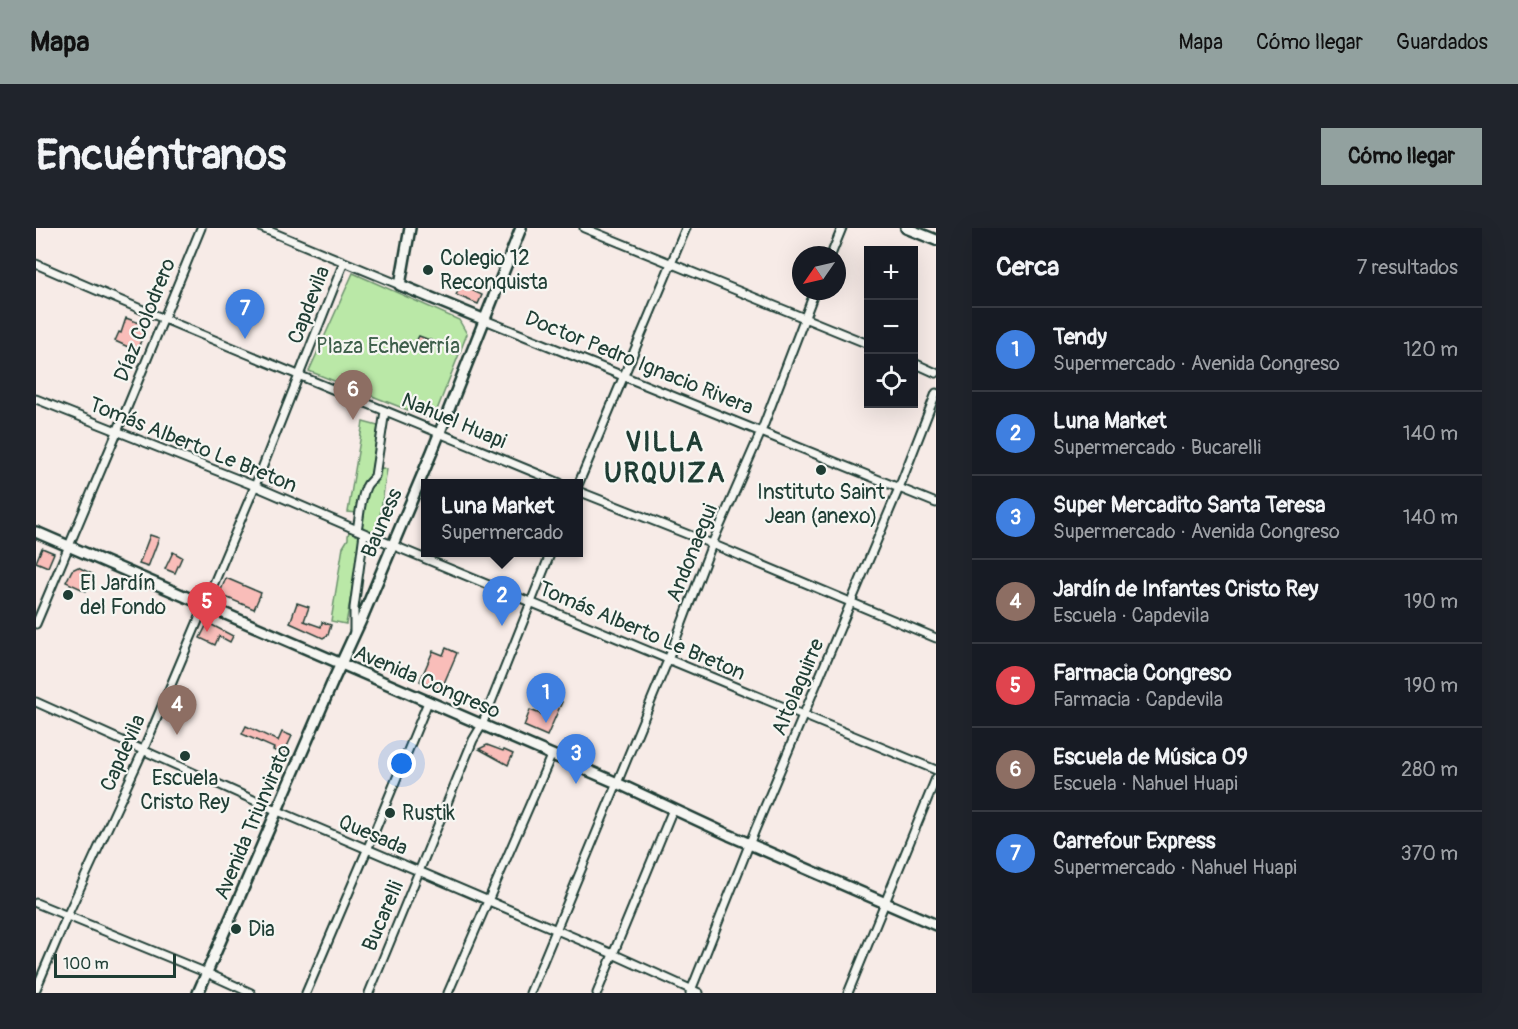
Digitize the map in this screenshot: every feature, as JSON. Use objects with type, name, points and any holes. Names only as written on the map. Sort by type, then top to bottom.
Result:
[{"type":"main road","points":[[400,285],[410,228]]},
{"type":"main road","name":"Bauness","points":[[341,665],[439,433],[521,228]]},
{"type":"main road","points":[[906,228],[936,240]]},
{"type":"main road","name":"Doctor Pedro Ignacio Rivera","points":[[400,285],[485,320]]},
{"type":"main road","name":"Avenida Congreso","points":[[36,532],[617,783],[936,925]]},
{"type":"main road","name":"Avenida Triunvirato","points":[[198,993],[341,665]]},
{"type":"street","name":"Díaz Colodrero","points":[[36,624],[201,228]]},
{"type":"street","name":"Doctor Pedro Ignacio Rivera","points":[[262,228],[400,285]]},
{"type":"street","points":[[584,228],[864,342]]},
{"type":"street","points":[[581,479],[686,228]]},
{"type":"street","points":[[835,246],[842,228]]},
{"type":"street","name":"Capdevila","points":[[36,989],[143,751],[255,486],[344,262]]},
{"type":"street","name":"Nahuel Huapi","points":[[36,264],[163,320],[550,479]]},
{"type":"street","name":"Andonaegui","points":[[530,993],[668,660],[712,544],[760,432],[811,300]]},
{"type":"street","name":"Doctor Pedro Ignacio Rivera","points":[[485,320],[936,503]]},
{"type":"street","points":[[918,365],[936,373]]},
{"type":"street","name":"Altolaguirre","points":[[693,992],[750,844],[899,488],[936,393]]},
{"type":"street","name":"Tomás Alberto Le Breton","points":[[36,399],[255,486],[421,557]]},
{"type":"street","points":[[354,637],[354,608],[363,494],[367,484],[375,476],[385,411]]},
{"type":"street","points":[[583,493],[936,638]]},
{"type":"street","name":"Tomás Alberto Le Breton","points":[[421,557],[936,770]]},
{"type":"street","name":"Bucarelli","points":[[369,993],[473,740],[482,725],[549,557]]},
{"type":"street","name":"Quesada","points":[[36,702],[367,850],[613,954],[693,992]]},
{"type":"street","points":[[306,993],[428,702]]},
{"type":"street","points":[[448,993],[551,756]]},
{"type":"street","points":[[848,993],[936,778]]},
{"type":"street","points":[[597,993],[673,809]]},
{"type":"street","points":[[36,903],[251,993]]},
{"type":"green space","name":"Plaza Echeverría","points":[[353,273],[459,320],[467,334],[433,420],[309,371]]},
{"type":"green space","points":[[363,422],[378,426],[371,474],[362,487],[357,513],[348,512]]},
{"type":"green space","points":[[378,469],[387,469],[377,536],[364,529],[361,521],[368,486],[376,484]]},
{"type":"green space","points":[[349,531],[361,538],[346,624],[331,621],[343,547],[348,539]]},
{"type":"building","points":[[461,285],[482,295],[478,304],[456,295]]},
{"type":"building","points":[[126,318],[145,327],[137,351],[115,341],[119,332],[121,333]]},
{"type":"building","points":[[419,336],[435,342],[430,353],[414,345]]},
{"type":"building","points":[[150,535],[159,538],[148,567],[139,564]]},
{"type":"building","points":[[42,548],[54,553],[48,567],[36,562]]},
{"type":"building","points":[[173,552],[182,557],[175,573],[165,569]]},
{"type":"building","points":[[78,567],[94,575],[86,591],[66,582],[72,570]]},
{"type":"building","points":[[226,578],[261,593],[254,609],[223,596],[221,590]]},
{"type":"building","points":[[297,603],[309,607],[304,621],[321,627],[322,622],[331,625],[328,635],[323,638],[290,623]]},
{"type":"building","points":[[210,624],[233,636],[230,642],[219,636],[215,645],[200,638],[206,626]]},
{"type":"building","points":[[446,648],[457,653],[441,690],[420,681],[433,651],[443,655]]},
{"type":"building","points":[[550,697],[562,702],[547,736],[524,726],[530,710],[543,715]]},
{"type":"building","points":[[246,726],[278,741],[282,732],[292,736],[283,755],[273,750],[274,748],[242,734]]},
{"type":"building","points":[[487,745],[513,754],[508,765],[479,749]]},
{"type":"place","name":"Colegio 12 Reconquista","points":[[428,270]]},
{"type":"place","name":"Carrefour Express","points":[[245,339]]},
{"type":"place","name":"Escuela de Música 09","points":[[353,420]]},
{"type":"place","name":"Instituto Saint Jean (anexo)","points":[[821,470]]},
{"type":"place","name":"El Jardín del Fondo","points":[[68,595]]},
{"type":"place","name":"Luna Market","points":[[502,626]]},
{"type":"place","name":"Farmacia Congreso","points":[[207,632]]},
{"type":"place","name":"Tendy","points":[[546,723]]},
{"type":"place","name":"Jardín de Infantes Cristo Rey","points":[[177,735]]},
{"type":"place","name":"Escuela Cristo Rey","points":[[185,756]]},
{"type":"place","name":"Super Mercadito Santa Teresa","points":[[576,784]]},
{"type":"place","name":"Rustik","points":[[390,813]]},
{"type":"place","name":"Dia","points":[[236,929]]},
{"type":"district","name":"VILLA URQUIZA","points":[[665,458]]}]
